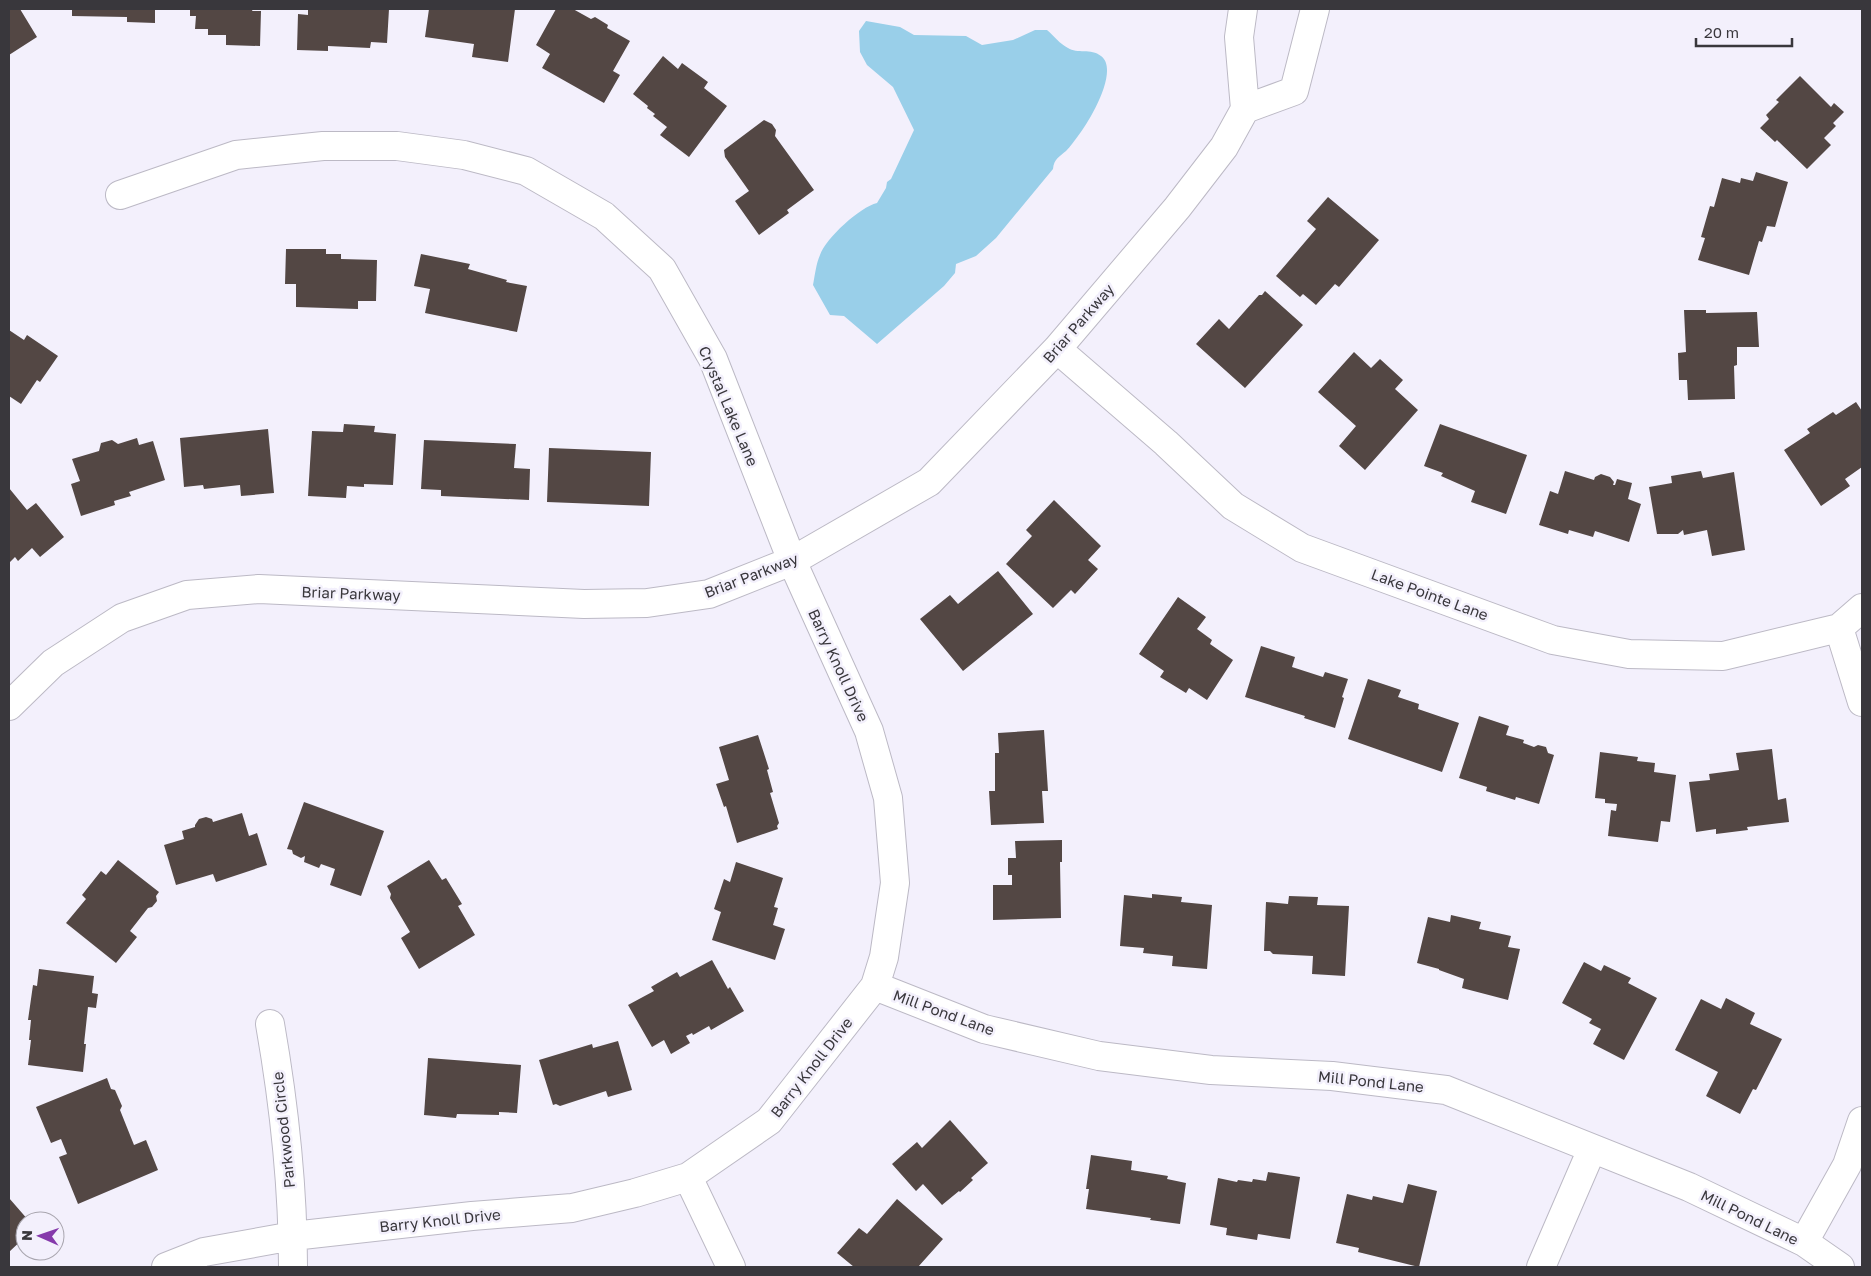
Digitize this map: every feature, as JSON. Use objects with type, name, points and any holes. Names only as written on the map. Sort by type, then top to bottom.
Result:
[{"type":"street","points":[[1243,9],[1239,37],[1246,109],[1294,91],[1315,9]]},
{"type":"street","name":"Briar Parkway","points":[[9,706],[53,663],[122,618],[186,595],[258,590],[584,604],[647,604],[709,594],[792,561],[929,482],[1057,349],[1177,208],[1224,147],[1246,109]]},
{"type":"street","name":"Crystal Lake Lane","points":[[120,195],[236,155],[323,146],[397,146],[455,153],[526,172],[604,216],[662,269],[712,359],[792,561]]},
{"type":"street","name":"Lake Pointe Lane","points":[[1057,349],[1166,443],[1233,506],[1302,548],[1553,640],[1628,654],[1723,656],[1839,628],[1862,608]]},
{"type":"street","name":"Barry Knoll Drive","points":[[166,1267],[204,1252],[293,1236],[472,1216],[572,1208],[635,1193],[688,1177],[769,1121],[875,986],[884,957],[895,884],[888,798],[869,731],[792,561]]},
{"type":"street","points":[[1839,628],[1862,702]]},
{"type":"street","name":"Mill Pond Lane","points":[[875,986],[984,1029],[1099,1056],[1211,1070],[1332,1076],[1446,1090],[1689,1187],[1804,1242],[1840,1267]]},
{"type":"street","name":"Parkwood Circle","points":[[270,1024],[281,1090],[293,1236],[293,1267]]},
{"type":"street","points":[[1804,1242],[1847,1165],[1862,1121]]},
{"type":"street","points":[[1541,1267],[1592,1148]]},
{"type":"street","points":[[688,1177],[731,1267]]},
{"type":"water","points":[[866,21],[900,27],[914,35],[966,36],[982,45],[1013,40],[1035,30],[1047,30],[1062,44],[1072,50],[1093,52],[1101,56],[1106,63],[1107,72],[1101,96],[1083,129],[1068,149],[1057,158],[1053,169],[996,238],[976,256],[956,264],[955,273],[944,286],[877,344],[844,316],[830,315],[813,285],[823,248],[844,224],[862,210],[877,203],[886,188],[887,182],[891,179],[914,130],[893,87],[867,65],[860,52],[859,31]]},
{"type":"building","points":[[9,9],[20,9],[37,37],[9,55]]},
{"type":"building","points":[[72,9],[155,9],[155,23],[127,22],[127,17],[72,16]]},
{"type":"building","points":[[190,9],[253,9],[252,11],[261,11],[260,46],[226,45],[226,35],[208,35],[208,29],[195,29],[196,16],[190,16]]},
{"type":"building","points":[[308,9],[389,9],[387,43],[371,42],[370,48],[328,46],[328,51],[297,50],[298,14],[308,15]]},
{"type":"building","points":[[429,9],[515,9],[508,62],[472,57],[474,44],[425,37]]},
{"type":"building","points":[[556,9],[573,9],[591,19],[595,17],[608,25],[607,28],[630,41],[613,71],[620,75],[604,103],[542,68],[550,54],[536,45]]},
{"type":"building","points":[[663,56],[678,69],[682,63],[708,82],[704,88],[727,106],[689,157],[660,135],[667,127],[653,116],[655,114],[647,108],[648,106],[633,94]]},
{"type":"building","points":[[1800,76],[1831,107],[1834,103],[1844,112],[1833,123],[1836,126],[1824,138],[1831,145],[1807,169],[1777,140],[1775,142],[1760,128],[1769,119],[1766,115],[1779,102],[1776,100]]},
{"type":"building","points":[[764,120],[772,124],[776,130],[775,136],[814,190],[787,210],[789,213],[759,235],[735,201],[749,191],[725,157],[724,150]]},
{"type":"building","points":[[1756,172],[1788,182],[1775,227],[1767,226],[1762,242],[1759,241],[1749,275],[1698,260],[1705,238],[1701,237],[1710,206],[1714,207],[1722,178],[1740,183],[1741,178],[1753,181]]},
{"type":"building","points":[[1328,197],[1379,240],[1339,287],[1335,284],[1316,305],[1303,294],[1300,297],[1276,276],[1316,229],[1307,221]]},
{"type":"building","points":[[286,249],[326,249],[326,254],[341,254],[341,259],[377,260],[376,301],[358,301],[358,309],[296,307],[296,284],[285,284]]},
{"type":"building","points":[[421,254],[470,264],[468,269],[507,280],[506,282],[527,286],[517,332],[425,313],[430,289],[414,286]]},
{"type":"building","points":[[1265,291],[1303,325],[1245,388],[1196,344],[1219,319],[1229,329],[1259,295],[1262,295]]},
{"type":"building","points":[[1684,310],[1706,310],[1706,313],[1757,312],[1759,347],[1737,347],[1737,365],[1734,366],[1735,399],[1688,400],[1687,380],[1679,380],[1678,353],[1686,352]]},
{"type":"building","points":[[9,330],[24,340],[27,335],[58,356],[40,382],[37,380],[21,404],[9,396]]},
{"type":"building","points":[[1354,352],[1371,368],[1380,359],[1403,380],[1395,389],[1418,410],[1365,470],[1339,446],[1356,426],[1318,392]]},
{"type":"building","points":[[1856,402],[1862,411],[1862,467],[1845,479],[1850,486],[1821,506],[1784,450],[1810,433],[1807,429],[1833,412],[1836,415]]},
{"type":"building","points":[[344,424],[375,426],[374,432],[396,434],[393,485],[364,484],[364,487],[347,486],[346,498],[308,496],[312,431],[343,432]]},
{"type":"building","points":[[1440,424],[1527,455],[1506,514],[1471,502],[1475,491],[1441,476],[1443,473],[1424,466]]},
{"type":"building","points":[[268,429],[274,493],[241,496],[240,485],[204,489],[203,485],[184,487],[180,438]]},
{"type":"building","points":[[137,438],[139,445],[153,441],[165,480],[129,492],[131,496],[114,501],[115,505],[81,516],[71,484],[80,481],[72,459],[99,451],[101,443],[112,440],[118,444]]},
{"type":"building","points":[[424,440],[516,444],[514,468],[530,469],[529,500],[441,496],[441,490],[421,489]]},
{"type":"building","points":[[549,448],[651,452],[649,506],[547,502]]},
{"type":"building","points":[[1565,471],[1594,480],[1595,477],[1601,474],[1610,477],[1614,482],[1613,485],[1615,485],[1617,479],[1632,483],[1628,499],[1641,504],[1629,542],[1595,531],[1593,537],[1569,530],[1568,534],[1539,525],[1550,491],[1558,494]]},
{"type":"building","points":[[1701,471],[1703,478],[1734,472],[1745,550],[1712,556],[1707,530],[1684,535],[1683,530],[1678,534],[1657,534],[1649,487],[1672,483],[1671,476]]},
{"type":"building","points":[[9,488],[27,510],[36,503],[64,537],[40,557],[32,548],[18,561],[15,557],[9,563]]},
{"type":"building","points":[[1054,500],[1101,546],[1088,560],[1098,569],[1075,594],[1071,590],[1053,608],[1006,564],[1032,536],[1026,530]]},
{"type":"building","points":[[998,571],[1033,614],[963,671],[920,619],[950,595],[958,604]]},
{"type":"building","points":[[1178,597],[1206,617],[1197,629],[1212,640],[1210,644],[1233,660],[1207,700],[1189,688],[1186,693],[1160,677],[1164,671],[1139,654]]},
{"type":"building","points":[[1261,646],[1295,657],[1292,667],[1323,677],[1325,672],[1348,679],[1335,728],[1304,718],[1305,716],[1245,697]]},
{"type":"building","points":[[1368,679],[1401,690],[1398,697],[1419,704],[1418,709],[1459,723],[1442,772],[1348,739]]},
{"type":"building","points":[[1479,716],[1509,726],[1506,735],[1524,740],[1523,743],[1534,747],[1538,745],[1546,747],[1548,753],[1554,755],[1539,804],[1516,797],[1515,800],[1486,791],[1487,787],[1459,778]]},
{"type":"building","points":[[1044,730],[1048,791],[1042,791],[1044,823],[991,825],[989,791],[995,791],[995,753],[999,753],[998,733]]},
{"type":"building","points":[[758,735],[769,769],[767,770],[773,792],[770,793],[779,823],[778,829],[737,843],[726,806],[724,807],[716,784],[729,780],[719,747]]},
{"type":"building","points":[[1772,749],[1778,800],[1786,798],[1789,822],[1747,827],[1748,830],[1716,834],[1716,829],[1696,832],[1689,782],[1710,780],[1709,774],[1739,770],[1736,753]]},
{"type":"building","points":[[1600,752],[1638,757],[1637,761],[1655,763],[1654,772],[1676,775],[1670,822],[1661,821],[1658,842],[1608,836],[1611,810],[1616,811],[1617,804],[1605,803],[1605,799],[1595,798]]},
{"type":"building","points":[[304,802],[384,831],[361,896],[330,885],[335,869],[321,864],[319,868],[304,862],[305,856],[301,858],[293,854],[292,850],[287,849]]},
{"type":"building","points":[[242,813],[249,836],[257,833],[267,865],[216,882],[213,874],[176,885],[164,845],[184,839],[182,831],[195,827],[199,819],[206,817],[212,819],[213,822]]},
{"type":"building","points":[[1062,840],[1062,862],[1060,862],[1061,918],[993,920],[993,885],[1012,885],[1012,875],[1008,875],[1008,858],[1016,858],[1015,841]]},
{"type":"building","points":[[118,860],[159,892],[156,896],[157,901],[152,907],[148,908],[130,931],[137,937],[116,963],[66,923],[86,899],[82,895],[101,871],[106,875]]},
{"type":"building","points":[[429,860],[442,880],[446,878],[462,904],[458,906],[475,935],[419,969],[401,938],[410,932],[390,898],[391,894],[387,886]]},
{"type":"building","points":[[736,862],[783,878],[774,907],[778,908],[773,925],[785,929],[775,960],[712,940],[721,912],[714,909],[724,879],[730,882]]},
{"type":"building","points":[[1152,894],[1182,897],[1181,902],[1212,905],[1207,969],[1172,966],[1173,956],[1143,953],[1144,948],[1120,946],[1124,895],[1152,898]]},
{"type":"building","points":[[1289,896],[1318,897],[1317,905],[1349,906],[1345,976],[1312,974],[1313,956],[1273,954],[1270,951],[1264,951],[1266,902],[1288,904]]},
{"type":"building","points":[[1451,915],[1481,922],[1479,929],[1511,936],[1508,947],[1520,949],[1508,1000],[1462,988],[1464,979],[1417,963],[1428,917],[1450,922]]},
{"type":"building","points":[[712,960],[728,989],[730,987],[744,1011],[711,1030],[709,1026],[693,1035],[692,1033],[686,1036],[690,1043],[671,1054],[664,1040],[652,1047],[628,1005],[654,991],[651,987],[677,972],[680,977]]},
{"type":"building","points":[[1584,962],[1601,971],[1604,965],[1631,978],[1628,983],[1657,998],[1624,1060],[1593,1044],[1601,1029],[1589,1023],[1592,1019],[1562,1003]]},
{"type":"building","points":[[39,969],[94,976],[92,993],[98,994],[96,1008],[88,1007],[83,1072],[28,1065],[31,1020],[28,1020],[33,985],[37,986]]},
{"type":"building","points":[[1726,998],[1755,1013],[1750,1024],[1782,1039],[1756,1090],[1753,1089],[1740,1114],[1706,1096],[1718,1072],[1675,1050],[1701,999],[1721,1009]]},
{"type":"building","points":[[618,1041],[632,1090],[608,1097],[606,1091],[560,1106],[553,1105],[539,1060],[592,1044],[593,1048]]},
{"type":"building","points":[[428,1058],[521,1065],[517,1113],[499,1112],[499,1115],[457,1114],[456,1118],[424,1115]]},
{"type":"building","points":[[107,1078],[111,1089],[115,1090],[122,1106],[120,1110],[134,1145],[146,1140],[158,1170],[78,1204],[59,1157],[67,1154],[61,1139],[51,1143],[36,1107]]},
{"type":"building","points":[[950,1120],[988,1163],[971,1178],[973,1180],[960,1192],[942,1205],[923,1184],[916,1191],[892,1164],[917,1142],[922,1148]]},
{"type":"building","points":[[1091,1155],[1132,1161],[1131,1170],[1168,1176],[1167,1179],[1186,1183],[1180,1224],[1086,1209],[1089,1189],[1086,1189]]},
{"type":"building","points":[[1268,1172],[1300,1177],[1290,1239],[1258,1234],[1257,1240],[1226,1235],[1227,1228],[1210,1225],[1218,1178],[1237,1182],[1238,1180],[1252,1182],[1253,1179],[1266,1181]]},
{"type":"building","points":[[1408,1184],[1437,1191],[1419,1267],[1358,1252],[1359,1248],[1336,1243],[1347,1194],[1372,1200],[1373,1196],[1403,1203]]},
{"type":"building","points":[[9,1198],[20,1211],[15,1211],[15,1246],[9,1252]]},
{"type":"building","points":[[897,1199],[943,1239],[918,1267],[854,1267],[837,1253],[859,1228],[867,1234]]}]
